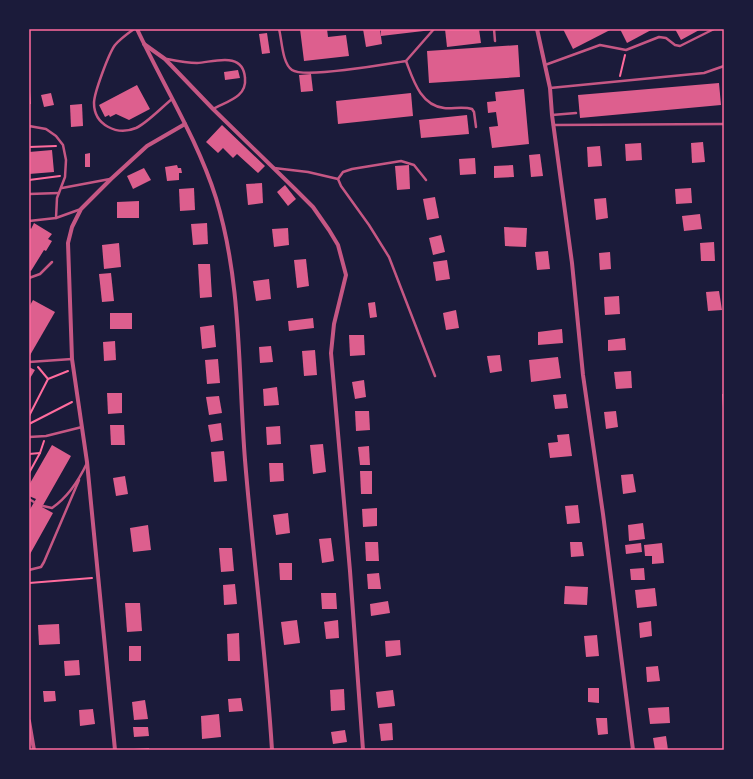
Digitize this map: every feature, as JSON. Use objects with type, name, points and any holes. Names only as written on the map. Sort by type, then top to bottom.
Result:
[{"type":"street","points":[[135,29],[185,124],[207,171],[224,227],[236,293],[245,460],[268,692],[272,750]]},
{"type":"street","points":[[537,29],[550,88],[553,125],[572,263],[582,375],[603,514],[633,750]]},
{"type":"street","points":[[144,44],[165,59],[213,109],[307,201],[329,230],[338,245],[346,275],[334,324],[331,353],[350,571],[363,750]]},
{"type":"street","points":[[115,750],[100,578],[87,462],[72,359],[68,244],[72,227],[81,209],[147,146],[185,124]]},
{"type":"street","points":[[29,721],[34,750]]},
{"type":"lane","points":[[135,29],[114,46],[97,90],[94,104],[101,122],[105,126],[117,130],[136,128],[172,99]]},
{"type":"lane","points":[[280,29],[286,61],[292,70],[297,72],[349,69],[406,61],[434,29]]},
{"type":"lane","points":[[494,29],[495,42]]},
{"type":"lane","points":[[545,65],[600,45],[626,50],[659,37],[666,38],[680,46],[714,29]]},
{"type":"lane","points":[[165,59],[198,63],[227,58],[242,67],[245,75],[246,86],[242,94],[213,109]]},
{"type":"lane","points":[[406,61],[417,89],[426,100],[443,108],[472,109],[474,112],[476,127]]},
{"type":"lane","points":[[550,88],[704,73],[724,66]]},
{"type":"lane","points":[[552,115],[576,113]]},
{"type":"lane","points":[[553,125],[724,124]]},
{"type":"lane","points":[[29,126],[46,129],[56,136],[63,145],[66,160],[65,177],[57,202],[56,218]]},
{"type":"lane","points":[[338,179],[343,172],[352,168],[401,161],[414,165],[426,180]]},
{"type":"lane","points":[[272,167],[308,172],[338,179]]},
{"type":"lane","points":[[62,188],[111,179]]},
{"type":"lane","points":[[338,179],[341,186],[369,225],[389,257],[435,376]]},
{"type":"lane","points":[[29,194],[59,193]]},
{"type":"lane","points":[[29,221],[56,218],[81,209]]},
{"type":"lane","points":[[29,278],[40,274],[52,262]]},
{"type":"lane","points":[[29,362],[72,359]]},
{"type":"lane","points":[[29,437],[46,436],[82,427]]},
{"type":"lane","points":[[29,570],[41,567],[44,562],[87,462]]},
{"type":"lane","points":[[43,506],[50,508],[54,507],[80,480]]},
{"type":"lane","points":[[29,500],[34,502]]},
{"type":"path","points":[[619,82],[626,50]]},
{"type":"path","points":[[29,147],[57,146],[58,153]]},
{"type":"path","points":[[29,180],[60,176],[59,168]]},
{"type":"path","points":[[33,362],[48,380]]},
{"type":"path","points":[[29,416],[48,380],[74,369]]},
{"type":"path","points":[[29,424],[78,399]]},
{"type":"path","points":[[29,473],[40,453],[46,436]]},
{"type":"path","points":[[29,454],[40,453]]},
{"type":"path","points":[[29,583],[100,578]]},
{"type":"building","points":[[300,29],[327,29],[328,37],[346,35],[349,56],[304,61]]},
{"type":"building","points":[[363,29],[380,29],[382,44],[366,47]]},
{"type":"building","points":[[381,29],[432,29],[432,30],[381,36]]},
{"type":"building","points":[[445,29],[479,29],[481,43],[447,47]]},
{"type":"building","points":[[563,29],[612,29],[573,49]]},
{"type":"building","points":[[620,29],[653,29],[627,43]]},
{"type":"building","points":[[675,29],[701,29],[681,40]]},
{"type":"building","points":[[267,33],[270,53],[262,54],[259,34]]},
{"type":"building","points":[[518,45],[520,77],[429,83],[427,51]]},
{"type":"building","points":[[238,70],[240,78],[225,80],[224,72]]},
{"type":"building","points":[[311,74],[313,91],[301,92],[299,75]]},
{"type":"building","points":[[719,83],[721,105],[580,118],[578,95]]},
{"type":"building","points":[[137,85],[150,109],[129,120],[116,114],[110,117],[109,115],[105,117],[99,105]]},
{"type":"building","points":[[524,89],[529,144],[492,148],[489,127],[498,126],[496,112],[488,113],[487,102],[496,101],[495,92]]},
{"type":"building","points":[[30,91],[31,104],[29,104]]},
{"type":"building","points":[[51,93],[54,105],[44,107],[41,95]]},
{"type":"building","points":[[411,93],[413,116],[338,124],[336,101]]},
{"type":"building","points":[[82,104],[83,126],[71,127],[70,105]]},
{"type":"building","points":[[467,115],[469,134],[421,138],[419,120]]},
{"type":"building","points":[[222,125],[265,166],[258,173],[237,154],[233,158],[223,148],[218,153],[206,142]]},
{"type":"building","points":[[703,142],[705,162],[692,163],[691,143]]},
{"type":"building","points":[[641,143],[642,160],[626,161],[625,144]]},
{"type":"building","points":[[600,146],[602,166],[588,167],[587,147]]},
{"type":"building","points":[[52,150],[54,172],[29,174],[29,152]]},
{"type":"building","points":[[90,153],[90,167],[85,167],[85,154]]},
{"type":"building","points":[[540,154],[543,176],[531,177],[529,155]]},
{"type":"building","points":[[475,158],[476,174],[460,175],[459,159]]},
{"type":"building","points":[[177,165],[178,168],[181,168],[182,173],[179,173],[179,180],[167,181],[165,167]]},
{"type":"building","points":[[409,165],[410,189],[397,190],[395,166]]},
{"type":"building","points":[[513,165],[514,177],[494,178],[494,166]]},
{"type":"building","points":[[144,168],[151,180],[133,189],[127,176]]},
{"type":"building","points":[[262,183],[263,203],[248,205],[246,184]]},
{"type":"building","points":[[285,185],[296,199],[288,206],[277,192]]},
{"type":"building","points":[[194,188],[195,210],[180,211],[179,189]]},
{"type":"building","points":[[691,188],[692,203],[676,204],[675,189]]},
{"type":"building","points":[[435,197],[439,218],[427,220],[423,199]]},
{"type":"building","points":[[606,198],[608,218],[596,220],[594,199]]},
{"type":"building","points":[[139,201],[139,218],[117,218],[117,202]]},
{"type":"building","points":[[700,214],[702,229],[684,231],[682,216]]},
{"type":"building","points":[[34,223],[52,234],[48,239],[52,241],[46,251],[44,250],[31,271],[29,270],[29,227],[31,229]]},
{"type":"building","points":[[207,223],[208,244],[193,245],[191,224]]},
{"type":"building","points":[[504,227],[527,228],[526,247],[505,246]]},
{"type":"building","points":[[288,228],[289,245],[274,247],[272,229]]},
{"type":"building","points":[[441,235],[445,252],[433,255],[429,238]]},
{"type":"building","points":[[714,242],[715,261],[701,261],[700,243]]},
{"type":"building","points":[[119,243],[121,267],[104,269],[102,245]]},
{"type":"building","points":[[548,251],[550,269],[537,270],[535,252]]},
{"type":"building","points":[[610,252],[611,269],[600,270],[599,253]]},
{"type":"building","points":[[306,259],[309,286],[297,288],[294,260]]},
{"type":"building","points":[[447,260],[450,279],[436,281],[433,262]]},
{"type":"building","points":[[198,264],[210,264],[212,297],[200,298]]},
{"type":"building","points":[[111,273],[114,301],[102,302],[99,274]]},
{"type":"building","points":[[269,279],[271,299],[256,301],[253,281]]},
{"type":"building","points":[[719,291],[722,310],[708,311],[706,292]]},
{"type":"building","points":[[619,296],[620,314],[605,315],[604,297]]},
{"type":"building","points":[[33,300],[55,312],[29,357],[29,307]]},
{"type":"building","points":[[375,302],[377,317],[370,318],[368,303]]},
{"type":"building","points":[[456,310],[459,328],[446,330],[443,313]]},
{"type":"building","points":[[110,313],[132,313],[132,329],[110,329]]},
{"type":"building","points":[[313,318],[314,328],[289,331],[288,321]]},
{"type":"building","points":[[214,325],[216,347],[202,349],[200,327]]},
{"type":"building","points":[[562,329],[563,343],[538,345],[538,332]]},
{"type":"building","points":[[349,335],[364,335],[365,355],[350,356]]},
{"type":"building","points":[[625,338],[626,350],[608,351],[608,340]]},
{"type":"building","points":[[115,341],[116,360],[104,361],[103,342]]},
{"type":"building","points":[[271,346],[273,362],[260,363],[259,347]]},
{"type":"building","points":[[315,350],[317,375],[304,376],[302,351]]},
{"type":"building","points":[[500,355],[502,371],[490,373],[487,356]]},
{"type":"building","points":[[558,357],[561,378],[531,382],[529,360]]},
{"type":"building","points":[[218,359],[220,383],[207,384],[205,360]]},
{"type":"building","points":[[29,367],[35,370],[29,380]]},
{"type":"building","points":[[631,371],[632,388],[616,389],[614,372]]},
{"type":"building","points":[[364,380],[366,397],[355,399],[352,382]]},
{"type":"building","points":[[277,387],[279,405],[264,406],[263,389]]},
{"type":"building","points":[[107,393],[122,393],[122,413],[108,414]]},
{"type":"building","points":[[566,394],[568,408],[555,409],[553,395]]},
{"type":"building","points":[[722,394],[724,394],[723,408]]},
{"type":"building","points":[[219,396],[222,413],[209,415],[206,397]]},
{"type":"building","points":[[355,411],[369,411],[370,430],[356,431]]},
{"type":"building","points":[[616,411],[618,427],[606,429],[604,412]]},
{"type":"building","points":[[221,423],[223,440],[211,442],[208,425]]},
{"type":"building","points":[[110,425],[124,425],[125,445],[111,445]]},
{"type":"building","points":[[280,426],[281,444],[267,445],[266,427]]},
{"type":"building","points":[[569,434],[572,456],[550,458],[548,443],[558,442],[557,435]]},
{"type":"building","points":[[323,444],[326,472],[313,474],[310,445]]},
{"type":"building","points":[[52,445],[71,456],[42,507],[53,513],[29,556],[29,511],[36,499],[29,496],[29,485]]},
{"type":"building","points":[[369,446],[370,465],[360,465],[358,447]]},
{"type":"building","points":[[224,451],[227,481],[214,482],[211,452]]},
{"type":"building","points":[[269,463],[283,463],[284,481],[270,482]]},
{"type":"building","points":[[360,471],[372,471],[372,494],[361,494]]},
{"type":"building","points":[[633,474],[636,492],[623,494],[621,475]]},
{"type":"building","points":[[125,476],[128,494],[116,496],[113,478]]},
{"type":"building","points":[[578,505],[580,523],[567,524],[565,506]]},
{"type":"building","points":[[377,508],[377,526],[363,527],[362,509]]},
{"type":"building","points":[[288,513],[290,533],[276,535],[273,515]]},
{"type":"building","points":[[643,523],[645,539],[629,541],[628,525]]},
{"type":"building","points":[[148,525],[151,550],[133,552],[130,528]]},
{"type":"building","points":[[331,538],[334,561],[322,563],[319,539]]},
{"type":"building","points":[[365,542],[378,542],[379,561],[366,561]]},
{"type":"building","points":[[570,542],[582,542],[584,556],[571,557]]},
{"type":"building","points":[[641,543],[642,552],[626,554],[625,545]]},
{"type":"building","points":[[662,543],[664,563],[652,564],[652,556],[645,556],[644,545]]},
{"type":"building","points":[[219,548],[232,548],[234,571],[221,572]]},
{"type":"building","points":[[279,563],[292,563],[292,580],[280,580]]},
{"type":"building","points":[[644,568],[645,580],[631,580],[630,569]]},
{"type":"building","points":[[379,573],[381,589],[368,589],[367,574]]},
{"type":"building","points":[[235,584],[237,604],[224,605],[223,585]]},
{"type":"building","points":[[565,586],[588,587],[587,605],[564,604]]},
{"type":"building","points":[[655,588],[657,606],[637,608],[635,590]]},
{"type":"building","points":[[321,593],[336,593],[337,609],[322,609]]},
{"type":"building","points":[[388,601],[390,613],[371,616],[370,604]]},
{"type":"building","points":[[125,603],[140,603],[142,631],[127,632]]},
{"type":"building","points":[[297,620],[300,643],[284,645],[281,622]]},
{"type":"building","points":[[338,620],[339,638],[326,639],[324,622]]},
{"type":"building","points":[[651,621],[652,636],[640,638],[639,623]]},
{"type":"building","points":[[59,624],[60,644],[39,645],[38,625]]},
{"type":"building","points":[[239,633],[240,661],[228,661],[227,634]]},
{"type":"building","points":[[597,635],[599,656],[586,657],[584,636]]},
{"type":"building","points":[[400,640],[401,655],[386,657],[385,641]]},
{"type":"building","points":[[129,646],[141,646],[141,661],[129,661]]},
{"type":"building","points":[[79,660],[80,675],[65,676],[64,661]]},
{"type":"building","points":[[658,666],[660,681],[647,682],[646,667]]},
{"type":"building","points":[[588,688],[599,688],[599,703],[588,702]]},
{"type":"building","points":[[344,689],[345,710],[331,711],[330,690]]},
{"type":"building","points":[[393,690],[395,706],[378,708],[376,692]]},
{"type":"building","points":[[43,691],[55,691],[56,701],[44,702]]},
{"type":"building","points":[[241,698],[243,711],[229,712],[228,699]]},
{"type":"building","points":[[145,700],[148,719],[134,720],[132,702]]},
{"type":"building","points":[[669,707],[670,723],[650,724],[648,708]]},
{"type":"building","points":[[93,709],[95,724],[80,726],[79,710]]},
{"type":"building","points":[[219,714],[221,737],[202,739],[201,716]]},
{"type":"building","points":[[596,718],[607,718],[608,734],[598,735]]},
{"type":"building","points":[[392,723],[393,740],[381,741],[379,724]]},
{"type":"building","points":[[133,727],[148,727],[149,736],[134,737]]},
{"type":"building","points":[[345,730],[347,742],[333,744],[331,732]]},
{"type":"building","points":[[666,736],[668,750],[655,750],[653,738]]},
{"type":"building","points":[[149,748],[149,750],[134,750],[134,749]]}]
